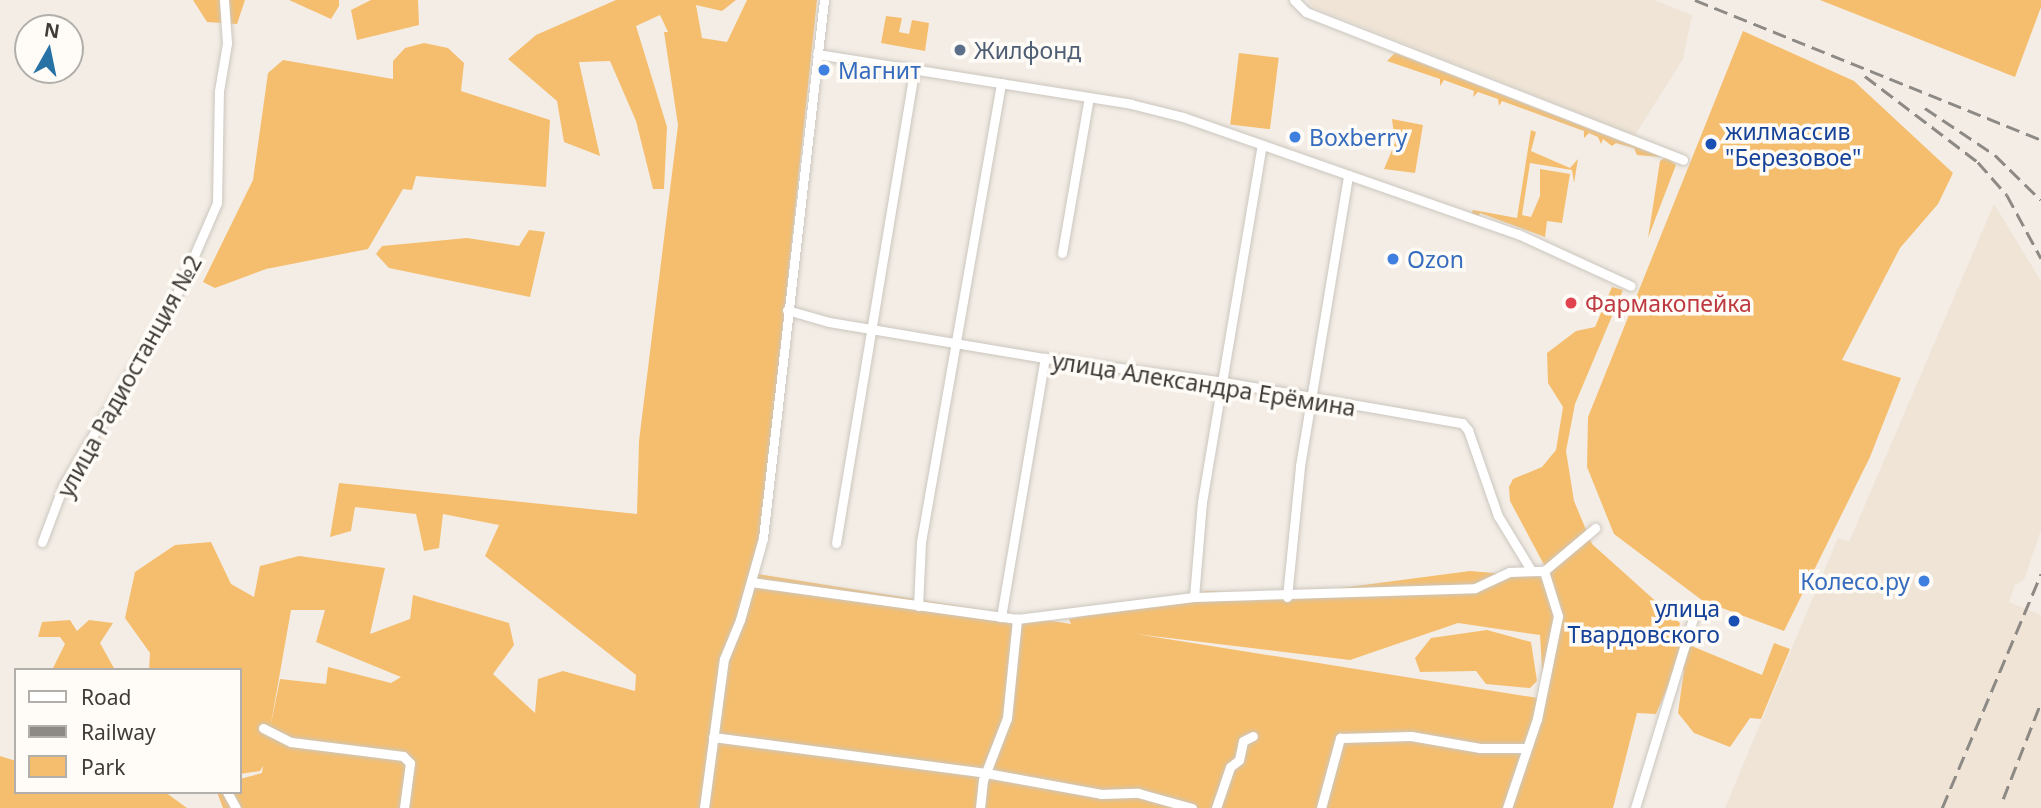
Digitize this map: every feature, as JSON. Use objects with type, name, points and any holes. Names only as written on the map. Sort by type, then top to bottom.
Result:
[{"type":"street","name":"улица Радиостанция №2","points":[[42,542],[63,486],[180,289],[217,203],[219,91],[227,43],[224,0]]},
{"type":"street","points":[[704,808],[723,659],[751,582],[763,538],[824,0]]},
{"type":"street","points":[[1294,0],[1306,12],[1682,160]]},
{"type":"street","points":[[817,54],[1089,97],[1183,117],[1518,234],[1631,286]]},
{"type":"street","points":[[836,542],[914,70]]},
{"type":"street","points":[[918,606],[920,542],[958,343],[1001,83]]},
{"type":"street","points":[[1062,253],[1089,97]]},
{"type":"street","points":[[1194,597],[1202,502],[1262,145]]},
{"type":"street","points":[[1287,597],[1311,401],[1348,175]]},
{"type":"street","name":"улица Александра Ерёмина","points":[[787,310],[871,328],[1045,358],[1224,382],[1311,401],[1462,423],[1498,516],[1531,570]]},
{"type":"street","points":[[1001,617],[1045,358]]},
{"type":"street","points":[[751,582],[1017,619],[1194,597],[1287,597],[1475,588],[1508,572],[1544,571],[1595,528]]},
{"type":"street","points":[[1507,808],[1527,748],[1558,616],[1544,571]]},
{"type":"street","points":[[1635,808],[1695,612]]},
{"type":"street","points":[[980,808],[986,773],[1007,718],[1017,619]]},
{"type":"street","points":[[263,729],[291,742],[402,756],[410,763],[404,808]]},
{"type":"street","points":[[1216,808],[1230,767],[1239,760],[1242,741],[1253,736]]},
{"type":"street","points":[[1321,808],[1340,738],[1411,736],[1480,748],[1527,748]]},
{"type":"street","points":[[713,737],[986,773],[1101,794],[1138,793],[1192,808]]},
{"type":"shaded area","points":[[1308,0],[1654,0],[1692,15],[1683,59],[1635,135],[1313,7]]},
{"type":"shaded area","points":[[1994,204],[2041,281],[2041,530],[2024,580],[2015,585],[2009,602],[2041,615],[2041,808],[1725,808],[1838,538],[1849,542]]},
{"type":"green space","points":[[193,0],[245,0],[237,24],[207,22]]},
{"type":"green space","points":[[289,0],[339,0],[339,6],[331,19]]},
{"type":"green space","points":[[371,0],[418,0],[419,25],[357,40],[351,10]]},
{"type":"green space","points":[[616,0],[736,0],[722,11],[696,5],[702,38],[727,42],[747,0],[817,0],[757,574],[1071,624],[1069,619],[1207,591],[1288,595],[1470,571],[1542,577],[1549,574],[1510,501],[1509,487],[1513,479],[1542,467],[1556,450],[1563,407],[1548,383],[1547,353],[1576,331],[1595,327],[1612,287],[1623,290],[1575,404],[1566,451],[1574,501],[1592,544],[1680,623],[1677,640],[1762,675],[1774,643],[1790,649],[1761,719],[1750,718],[1730,747],[1694,733],[1678,713],[1684,670],[1675,671],[1656,714],[1637,713],[1613,808],[223,808],[218,794],[242,794],[242,778],[262,773],[263,766],[260,771],[242,774],[242,668],[149,668],[150,653],[125,618],[135,572],[175,545],[211,542],[231,584],[254,597],[260,566],[299,556],[385,568],[370,634],[410,619],[413,595],[509,623],[514,645],[493,674],[535,713],[538,679],[563,671],[635,691],[636,675],[485,556],[499,525],[443,514],[439,548],[424,551],[416,514],[355,507],[351,531],[330,537],[339,483],[637,514],[639,441],[678,125],[664,32],[668,32],[660,15],[636,26],[667,127],[664,189],[653,189],[636,121],[610,61],[579,62],[600,156],[564,142],[557,101],[508,59],[536,35]],"holes":[[[291,610],[325,610],[316,642],[401,677],[391,683],[328,667],[326,684],[280,679],[270,729]],[[1458,623],[1540,635],[1544,699],[1136,634],[1350,660]]]},
{"type":"green space","points":[[1820,0],[2041,0],[2041,7],[2015,77]]},
{"type":"green space","points":[[886,16],[902,18],[899,32],[909,34],[912,20],[929,23],[925,51],[881,43]]},
{"type":"green space","points":[[1743,31],[1854,81],[1953,173],[1938,204],[1900,248],[1842,360],[1901,378],[1870,457],[1784,631],[1703,601],[1614,534],[1587,467],[1588,417]]},
{"type":"green space","points":[[424,43],[448,48],[464,63],[461,91],[550,120],[546,187],[416,176],[412,190],[403,189],[368,249],[266,269],[215,288],[203,282],[253,180],[268,73],[283,60],[393,79],[393,61],[405,48]]},
{"type":"green space","points":[[1239,53],[1279,58],[1270,129],[1230,124]]},
{"type":"green space","points":[[1395,53],[1661,157],[1637,155],[1634,148],[1616,143],[1612,146],[1603,139],[1601,144],[1598,137],[1589,133],[1584,138],[1584,131],[1502,101],[1499,106],[1498,99],[1478,92],[1473,97],[1474,91],[1444,80],[1440,86],[1440,79],[1387,61]]},
{"type":"green space","points":[[1392,119],[1423,125],[1415,173],[1384,169],[1395,143]]},
{"type":"green space","points":[[1531,130],[1536,132],[1531,151],[1570,168],[1578,159],[1574,183],[1572,170],[1530,163],[1522,215],[1531,217],[1540,196],[1540,169],[1570,174],[1562,223],[1547,221],[1545,237],[1480,213],[1478,218],[1471,215],[1473,210],[1517,218]]},
{"type":"green space","points":[[1666,157],[1676,165],[1648,238],[1660,161]]},
{"type":"green space","points":[[529,230],[545,232],[530,297],[389,268],[376,254],[382,246],[467,238],[519,246]]},
{"type":"green space","points":[[70,620],[77,631],[89,620],[113,623],[100,643],[114,668],[53,668],[65,644],[60,637],[38,637],[42,622]]},
{"type":"green space","points":[[1487,630],[1531,642],[1537,681],[1530,688],[1486,684],[1476,671],[1420,672],[1415,658],[1431,638]]},
{"type":"green space","points":[[0,756],[14,760],[14,794],[168,794],[187,808],[0,808]]},
{"type":"railway","points":[[1695,0],[2041,140]]},
{"type":"railway","points":[[1865,76],[1978,162],[2007,195],[2041,258]]},
{"type":"railway","points":[[1925,108],[1995,155],[2041,200]]},
{"type":"railway","points":[[1942,808],[2041,574]]},
{"type":"railway","points":[[2003,799],[2041,702]]},
{"type":"place","name":"Жилфонд","points":[[960,50]]},
{"type":"place","name":"Магнит","points":[[824,70]]},
{"type":"place","name":"Boxberry","points":[[1295,137]]},
{"type":"place","name":"жилмассив \"Березовое\"","points":[[1711,144]]},
{"type":"place","name":"Ozon","points":[[1393,259]]},
{"type":"place","name":"Фармакопейка","points":[[1571,303]]},
{"type":"place","name":"Колесо.ру","points":[[1924,581]]},
{"type":"place","name":"улица Твардовского","points":[[1734,621]]}]
